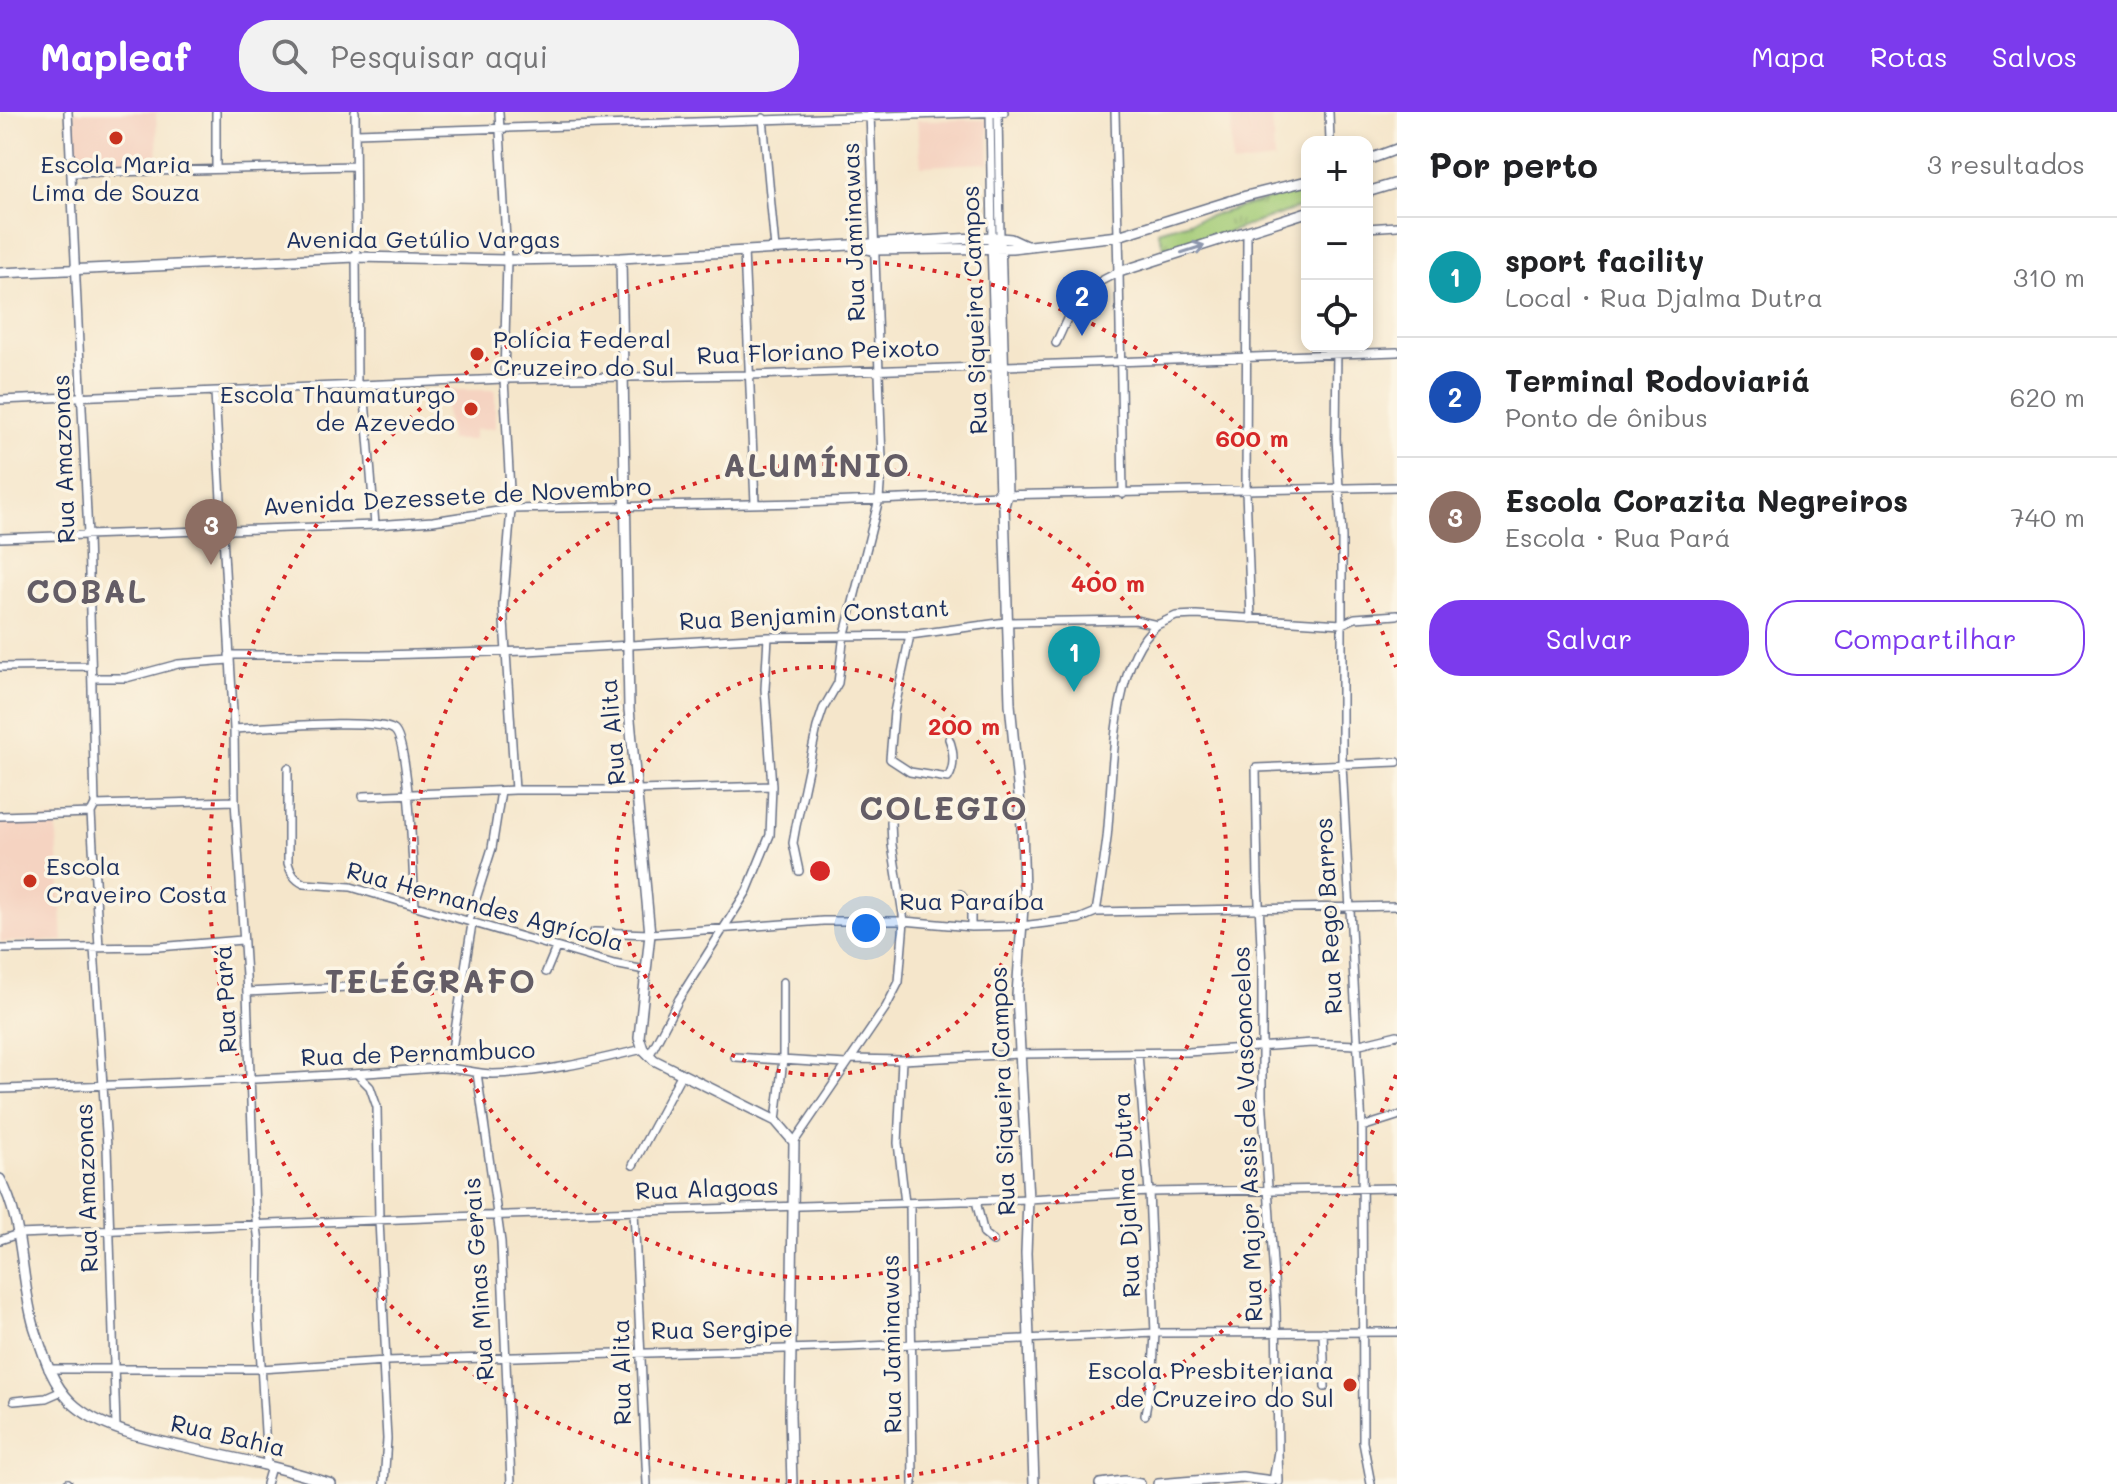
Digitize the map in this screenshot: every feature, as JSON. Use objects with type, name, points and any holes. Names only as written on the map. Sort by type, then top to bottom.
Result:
[{"type":"street","name":"Rua Amazonas","points":[[68,112],[88,535],[97,948],[116,1427]]},
{"type":"street","points":[[216,112],[216,169]]},
{"type":"street","points":[[355,112],[361,387],[375,525]]},
{"type":"street","points":[[499,112],[507,260],[504,379],[511,509],[503,606],[515,790]]},
{"type":"street","points":[[615,123],[616,112]]},
{"type":"street","name":"Rua Siqueira Campos","points":[[990,112],[1006,622],[1010,704],[1022,826],[1024,892],[1017,995],[1028,1199],[1034,1484]]},
{"type":"street","name":"Rua Siqueira Campos","points":[[996,242],[998,112]]},
{"type":"street","points":[[356,133],[499,129],[723,116],[763,118],[801,114],[1004,112]]},
{"type":"street","points":[[1115,112],[1123,494]]},
{"type":"street","points":[[1329,112],[1330,136]]},
{"type":"street","name":"Rua Jaminawas","points":[[799,871],[793,843],[817,727],[838,683],[844,634],[879,499],[882,460],[870,114]]},
{"type":"street","points":[[763,118],[775,249]]},
{"type":"street","points":[[1373,158],[1397,149]]},
{"type":"street","points":[[71,173],[354,166]]},
{"type":"street","name":"Avenida Getúlio Vargas","points":[[0,273],[356,257],[507,260],[621,258],[847,245],[996,242],[1026,246],[1118,236],[1246,196],[1301,182]]},
{"type":"street","points":[[1373,190],[1397,183]]},
{"type":"street","points":[[1056,343],[1077,297],[1091,286],[1119,272],[1301,214]]},
{"type":"street","points":[[1373,228],[1397,226]]},
{"type":"street","points":[[1247,232],[1246,491],[1251,619]]},
{"type":"street","points":[[744,251],[755,503]]},
{"type":"street","name":"Rua Alita","points":[[621,258],[629,709],[650,934],[639,1023],[639,1037],[646,1053]]},
{"type":"street","name":"Rua Floriano Peixoto","points":[[1373,351],[1397,352]]},
{"type":"street","name":"Rua Floriano Peixoto","points":[[0,400],[504,379],[624,379],[1245,357],[1311,352]]},
{"type":"street","name":"Rua Rego Barros","points":[[1337,352],[1342,765],[1362,1127],[1363,1442],[1371,1484]]},
{"type":"street","name":"Rua Pará","points":[[215,393],[259,1242],[260,1369],[269,1466],[266,1484]]},
{"type":"street","name":"Avenida Dezessete de Novembro","points":[[0,538],[375,525],[433,521],[511,509],[1397,487]]},
{"type":"street","name":"Rua Benjamin Constant","points":[[92,678],[139,676],[178,664],[229,657],[507,651],[844,634],[910,635],[1006,622],[1135,620],[1157,625],[1176,616],[1196,615],[1342,624],[1355,618],[1397,615]]},
{"type":"street","points":[[1096,912],[1107,838],[1115,725],[1135,655],[1157,625]]},
{"type":"street","points":[[910,635],[894,712],[890,759],[910,772],[948,778],[952,771],[949,739]]},
{"type":"street","points":[[768,637],[765,689],[772,786],[770,835],[747,891],[646,1053],[681,1075],[776,1121],[794,1142]]},
{"type":"street","points":[[0,667],[91,666]]},
{"type":"street","points":[[234,729],[364,724],[382,725],[394,730],[403,744],[415,906]]},
{"type":"street","points":[[1342,765],[1397,762]]},
{"type":"street","name":"Rua Major Assis de Vasconcelos","points":[[1275,1482],[1278,1451],[1275,1332],[1263,1120],[1256,768],[1342,765]]},
{"type":"street","name":"Rua Hernandes Agrícola","points":[[288,768],[291,873],[304,884],[351,887],[556,948],[645,970]]},
{"type":"street","points":[[363,796],[772,786]]},
{"type":"street","points":[[449,1068],[471,922],[492,848],[501,791]]},
{"type":"street","points":[[0,816],[235,801]]},
{"type":"street","points":[[792,1484],[794,1142],[896,991],[901,972],[904,921],[891,822]]},
{"type":"street","points":[[960,894],[971,907],[971,927]]},
{"type":"street","name":"Rua Paraíba","points":[[594,932],[650,934],[823,921],[1021,926],[1079,919],[1096,912],[1397,906]]},
{"type":"street","points":[[0,949],[158,947],[242,940]]},
{"type":"street","points":[[546,972],[556,948]]},
{"type":"street","points":[[776,1121],[783,1059],[783,982]]},
{"type":"street","points":[[247,992],[463,984]]},
{"type":"street","points":[[735,1057],[848,1061],[1020,1054],[1138,1054],[1261,1046],[1356,1045],[1397,1035]]},
{"type":"street","name":"Rua de Pernambuco","points":[[0,1089],[358,1075],[449,1068],[477,1073],[546,1070],[646,1053]]},
{"type":"street","name":"Rua Djalma Dutra","points":[[1138,1054],[1149,1192],[1155,1333],[1145,1415]]},
{"type":"street","name":"Rua Jaminawas","points":[[902,1060],[898,1143],[908,1203],[913,1484]]},
{"type":"street","name":"Rua Minas Gerais","points":[[477,1073],[498,1215],[511,1484]]},
{"type":"street","points":[[358,1075],[370,1087],[377,1107],[387,1439],[384,1484]]},
{"type":"street","points":[[633,1165],[681,1075]]},
{"type":"street","points":[[1362,1127],[1397,1116]]},
{"type":"street","name":"Rua Bahia","points":[[0,1179],[11,1204],[26,1291],[48,1369],[74,1404],[116,1427],[152,1439],[331,1484]]},
{"type":"street","name":"Rua Alagoas","points":[[0,1240],[18,1234],[498,1215],[976,1201],[1149,1192],[1397,1188]]},
{"type":"street","points":[[976,1201],[984,1234],[993,1241]]},
{"type":"street","name":"Rua Alita","points":[[634,1211],[647,1484]]},
{"type":"street","points":[[1323,1332],[1325,1387]]},
{"type":"street","name":"Rua Sergipe","points":[[48,1369],[260,1369],[506,1356],[1155,1333],[1397,1332]]},
{"type":"street","points":[[14,1401],[46,1398],[62,1391]]},
{"type":"street","points":[[1158,1484],[1242,1477],[1275,1482]]},
{"type":"street","points":[[1226,1479],[1242,1484]]},
{"type":"street","points":[[1097,1484],[1124,1481],[1140,1484]]},
{"type":"shaded area","name":"Escola Maria Lima de Souza","points":[[74,112],[156,112],[158,165],[77,166]]},
{"type":"shaded area","points":[[1231,112],[1272,112],[1274,160],[1232,165]]},
{"type":"shaded area","points":[[917,120],[988,120],[989,163],[921,166]]},
{"type":"shaded area","name":"Escola Thaumaturgo de Azevedo","points":[[444,390],[495,390],[495,428],[474,430],[474,440],[450,440]]},
{"type":"shaded area","name":"Escola Craveiro Costa","points":[[56,819],[63,941],[0,942],[0,821]]},
{"type":"green space","points":[[1301,190],[1301,207],[1226,233],[1165,250],[1158,231]]},
{"type":"place","name":"Escola Maria Lima de Souza","points":[[116,138]]},
{"type":"place","name":"Terminal Rodoviariá","points":[[1082,336]]},
{"type":"place","name":"Polícia Federal Cruzeiro do Sul","points":[[477,354]]},
{"type":"place","name":"Escola Thaumaturgo de Azevedo","points":[[471,409]]},
{"type":"place","name":"Escola Corazita Negreiros","points":[[211,565]]},
{"type":"place","name":"sport facility","points":[[1074,692]]},
{"type":"place","name":"Escola Craveiro Costa","points":[[30,881]]},
{"type":"place","name":"Escola Presbiteriana de Cruzeiro do Sul","points":[[1350,1385]]},
{"type":"district","name":"ALUMÍNIO","points":[[817,466]]},
{"type":"district","name":"COBAL","points":[[87,592]]},
{"type":"district","name":"COLEGIO","points":[[944,809]]},
{"type":"district","name":"TELÉGRAFO","points":[[431,982]]}]
